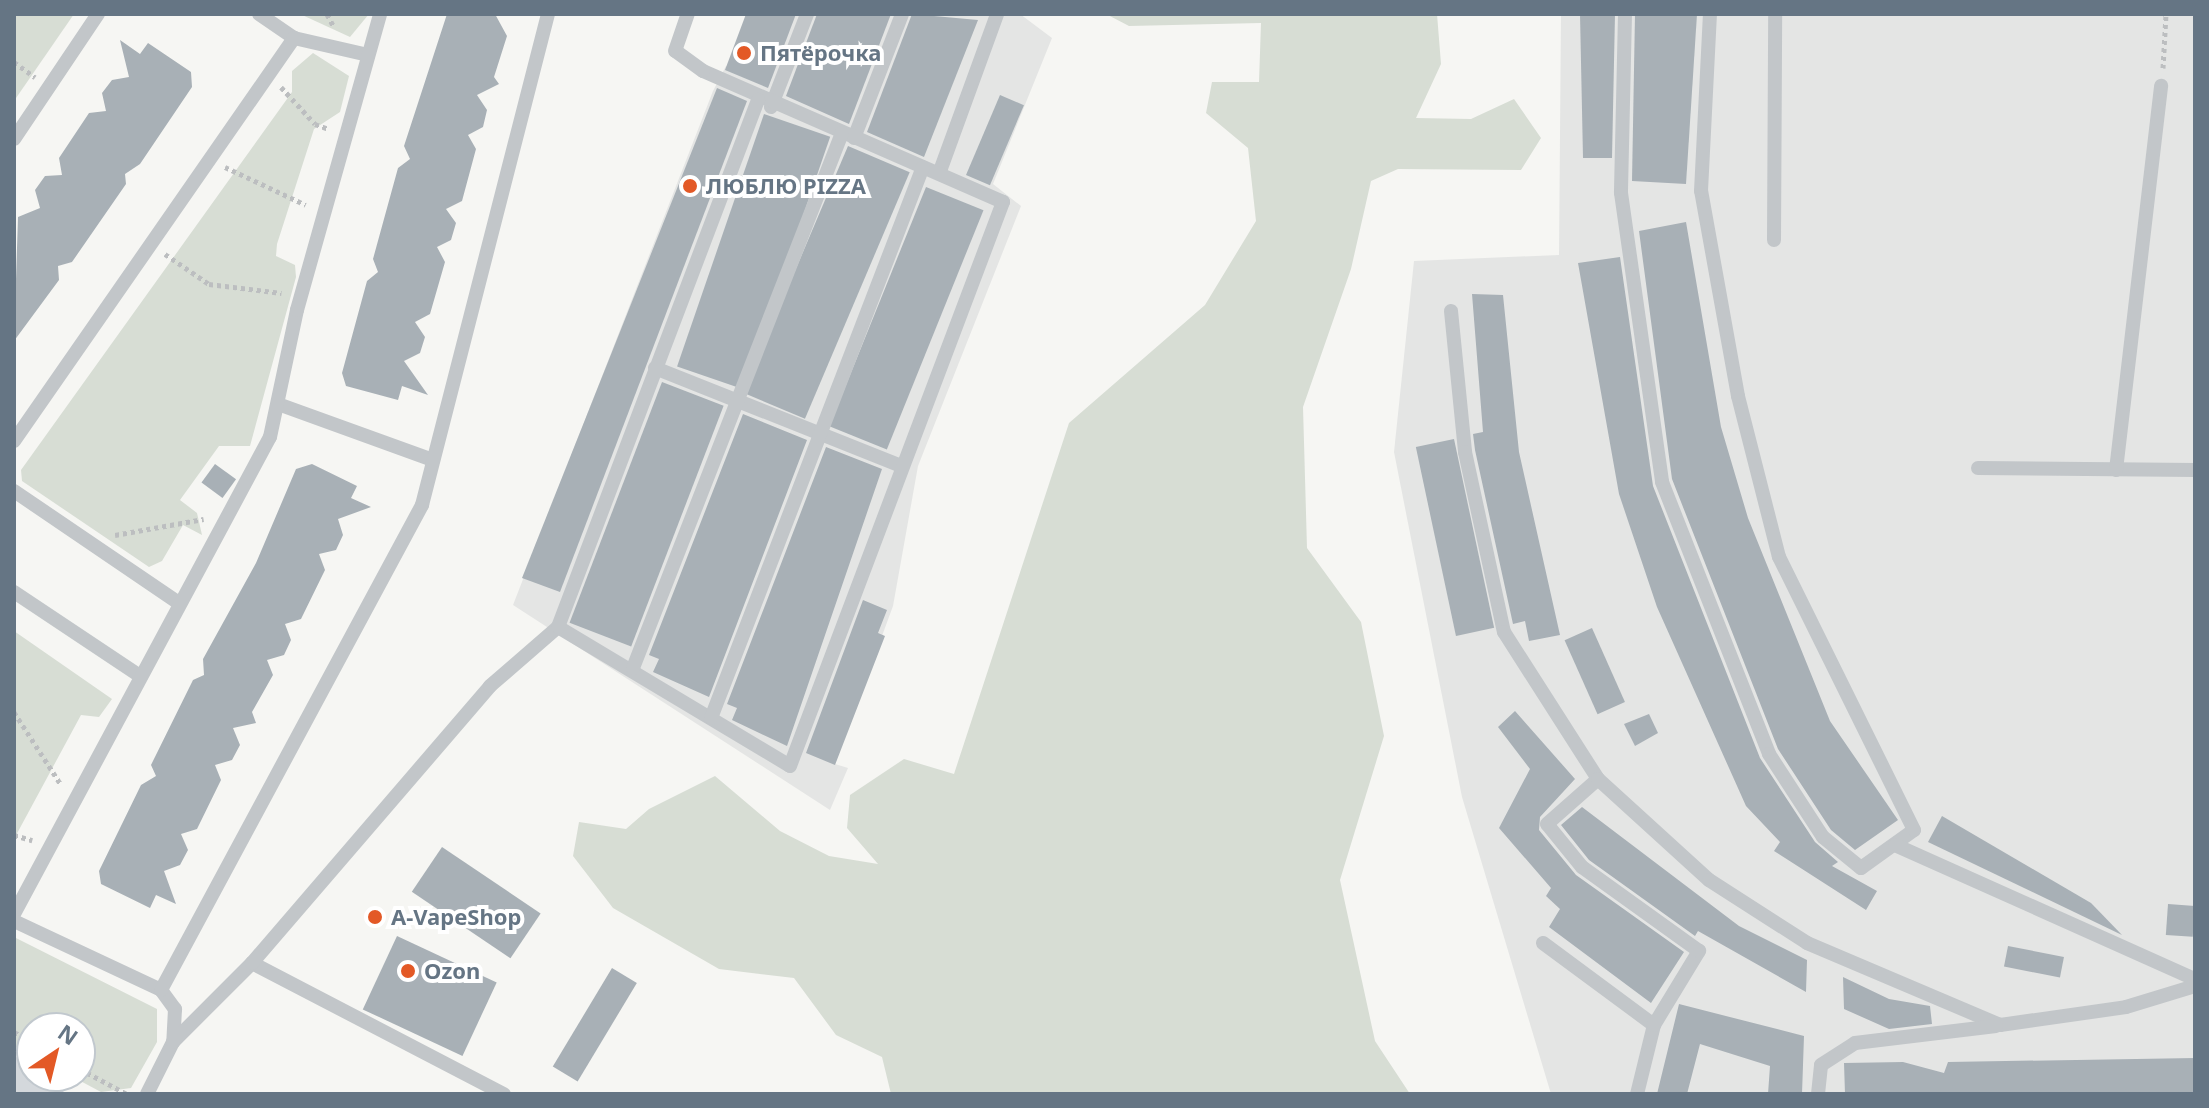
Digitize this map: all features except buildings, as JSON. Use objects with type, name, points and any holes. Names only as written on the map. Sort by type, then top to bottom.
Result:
[{"type":"street","points":[[14,1077],[44,1094]]},
{"type":"lane","points":[[14,139],[98,14]]},
{"type":"lane","points":[[259,14],[294,38],[368,55]]},
{"type":"lane","points":[[14,914],[270,437],[300,298],[380,14]]},
{"type":"lane","points":[[161,990],[422,505],[548,14]]},
{"type":"lane","points":[[558,627],[633,668],[790,766],[1003,202],[940,171],[764,103],[675,51],[688,14]]},
{"type":"lane","points":[[147,1094],[173,1042],[252,963],[490,686],[558,627],[655,368],[764,103],[807,14]]},
{"type":"lane","points":[[633,668],[739,400],[902,14]]},
{"type":"lane","points":[[940,171],[997,14]]},
{"type":"lane","points":[[1625,14],[1621,193],[1662,482],[1769,754],[1841,856],[1861,868],[1914,830],[1779,557],[1738,396],[1701,191],[1710,14]]},
{"type":"lane","points":[[1774,240],[1775,14]]},
{"type":"lane","points":[[14,441],[294,38]]},
{"type":"lane","points":[[2116,470],[2161,86]]},
{"type":"lane","points":[[711,718],[923,167]]},
{"type":"lane","points":[[1451,311],[1465,452],[1504,632],[1598,779],[1709,880],[1807,943],[2000,1025]]},
{"type":"lane","points":[[655,368],[901,466]]},
{"type":"lane","points":[[278,404],[433,460]]},
{"type":"lane","points":[[1978,468],[2195,470]]},
{"type":"lane","points":[[14,491],[179,603]]},
{"type":"lane","points":[[14,592],[140,676]]},
{"type":"lane","points":[[1598,779],[1547,824],[1582,867],[1699,951],[1654,1025],[1637,1094]]},
{"type":"lane","points":[[1895,845],[2195,979]]},
{"type":"lane","points":[[14,921],[161,990],[175,1009],[173,1042]]},
{"type":"lane","points":[[1543,943],[1654,1025]]},
{"type":"lane","points":[[252,963],[504,1094]]},
{"type":"lane","points":[[1818,1094],[1821,1065],[1855,1043],[2126,1007],[2195,986]]},
{"type":"path","points":[[2161,86],[2166,14]]},
{"type":"path","points":[[268,75],[315,124],[347,136]]},
{"type":"path","points":[[211,158],[247,182],[326,211]]},
{"type":"path","points":[[151,244],[209,284],[300,298]]},
{"type":"path","points":[[87,541],[227,514]]},
{"type":"path","points":[[14,712],[74,804]]},
{"type":"path","points":[[96,1078],[127,1094]]},
{"type":"path","points":[[106,1094],[110,1085]]},
{"type":"shaded area","points":[[14,14],[74,14],[14,101]]},
{"type":"shaded area","points":[[300,14],[369,14],[350,37]]},
{"type":"shaded area","points":[[787,14],[1020,14],[1052,38],[993,184],[1021,206],[918,466],[893,606],[835,764],[848,768],[830,810],[513,605],[713,91],[726,66],[761,80]]},
{"type":"shaded area","points":[[1106,14],[1437,14],[1441,64],[1416,118],[1471,119],[1514,99],[1541,138],[1521,170],[1398,169],[1371,181],[1351,269],[1303,407],[1307,548],[1361,622],[1384,736],[1340,880],[1375,1041],[1410,1094],[891,1094],[882,1057],[836,1035],[794,978],[719,969],[613,908],[573,856],[579,822],[626,829],[649,809],[715,776],[780,831],[829,856],[878,864],[847,828],[850,795],[904,759],[954,774],[1069,423],[1205,305],[1256,221],[1248,148],[1206,113],[1212,82],[1259,82],[1261,23],[1129,26]]},
{"type":"shaded area","points":[[1561,14],[2195,14],[2195,1094],[1551,1094],[1462,797],[1394,452],[1414,261],[1559,255]]},
{"type":"shaded area","points":[[313,53],[349,76],[340,112],[314,129],[277,244],[276,256],[295,265],[296,277],[250,446],[219,446],[180,500],[197,513],[202,535],[183,525],[162,561],[149,567],[22,481],[21,470],[292,92],[292,71]]},
{"type":"shaded area","points":[[14,631],[112,699],[99,717],[81,715],[14,839]]},
{"type":"shaded area","points":[[14,937],[157,1009],[157,1042],[131,1088],[101,1092],[96,1089],[96,1012],[16,1012],[14,1046]]},
{"type":"place","name":"Пятёрочка","points":[[744,53]]},
{"type":"place","name":"ЛЮБЛЮ PIZZA","points":[[690,186]]},
{"type":"place","name":"A-VapeShop","points":[[375,917]]},
{"type":"place","name":"Ozon","points":[[408,971]]}]
